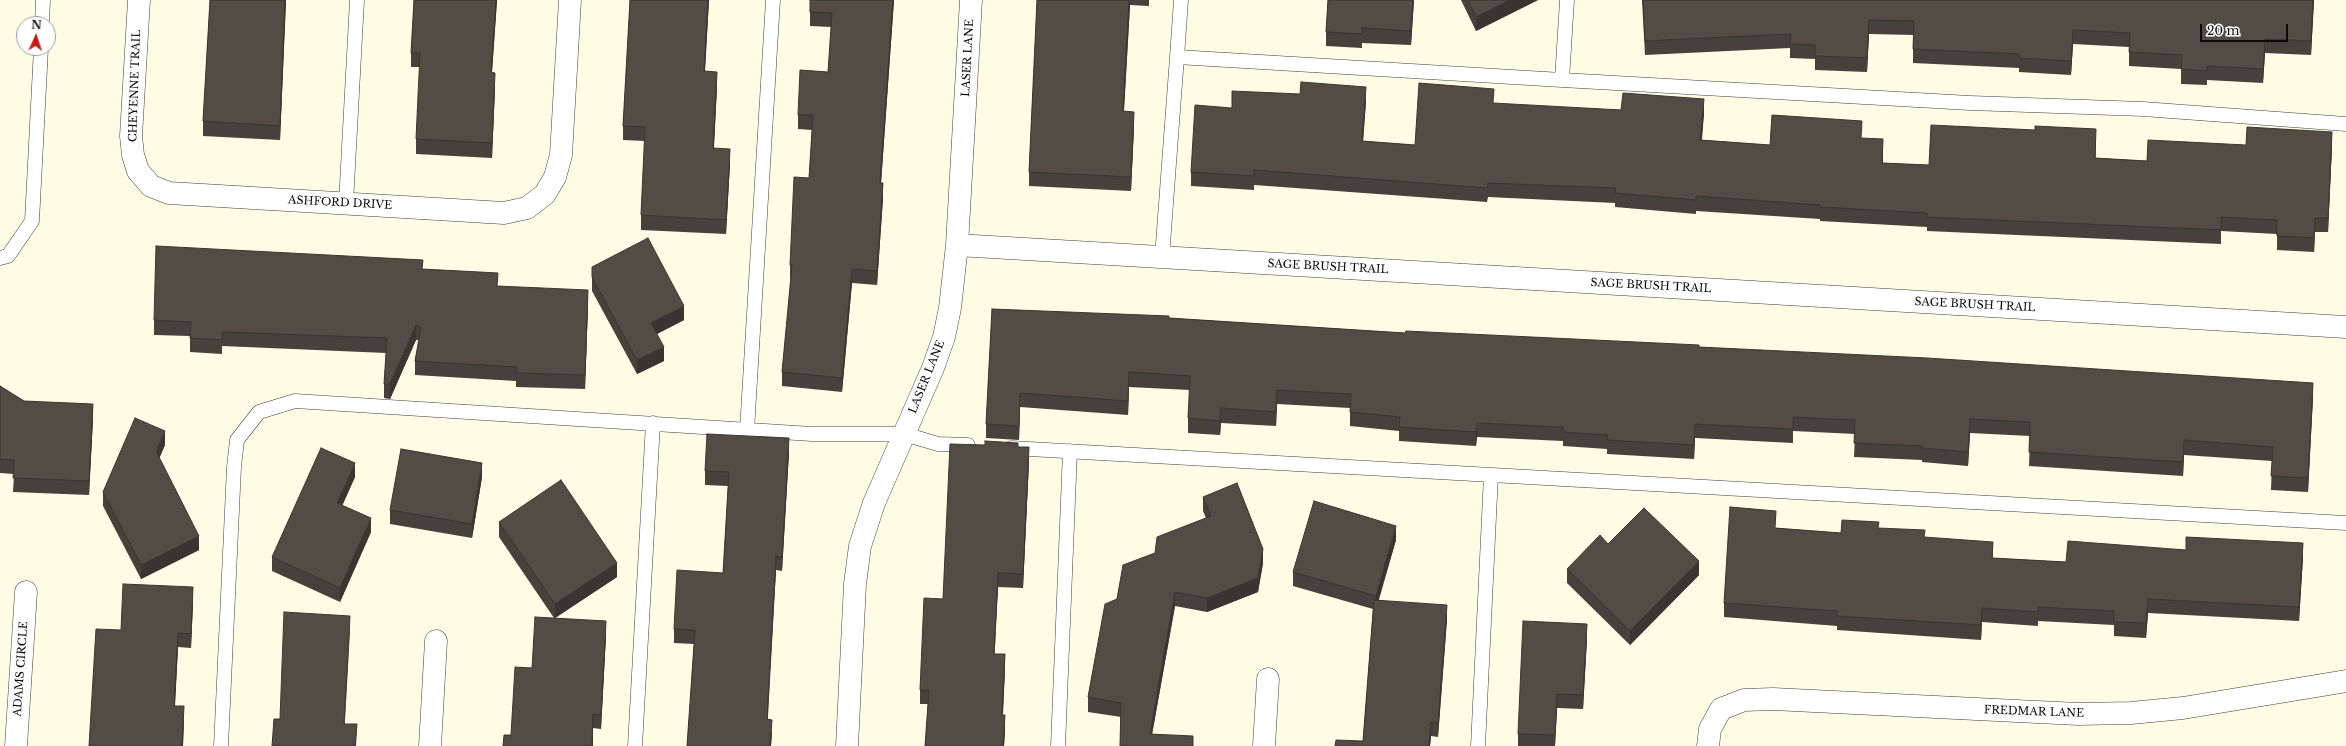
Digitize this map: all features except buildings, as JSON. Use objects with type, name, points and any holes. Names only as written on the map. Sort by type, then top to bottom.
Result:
[{"type":"street","name":"CHEYENNE TRAIL","points":[[138,171],[133,155],[131,136],[139,0]]},
{"type":"street","name":"ASHFORD DRIVE","points":[[138,171],[151,186],[169,193],[504,213],[527,208],[545,194],[555,177],[560,155],[570,0]]},
{"type":"street","name":"LASER LANE","points":[[847,746],[855,584],[860,546],[874,503],[944,337],[950,308],[957,245],[971,0]]},
{"type":"street","name":"SAGE BRUSH TRAIL","points":[[957,245],[2346,326]]},
{"type":"street","name":"ADAMS CIRCLE","points":[[16,746],[26,592]]},
{"type":"street","points":[[430,746],[436,641]]},
{"type":"street","points":[[1264,746],[1268,679]]},
{"type":"street","name":"FREDMAR LANE","points":[[1708,746],[1710,728],[1721,709],[1744,700],[1773,699],[2001,712],[2078,714],[2131,713],[2183,708],[2346,681]]},
{"type":"lane","points":[[42,16],[43,0]]},
{"type":"lane","points":[[346,203],[357,0]]},
{"type":"lane","points":[[747,430],[773,0]]},
{"type":"lane","points":[[1162,257],[1181,0]]},
{"type":"lane","points":[[1562,80],[1567,0]]},
{"type":"lane","points":[[0,258],[8,256],[32,221],[41,56]]},
{"type":"lane","points":[[1177,57],[1970,103],[2143,109],[2346,124]]},
{"type":"lane","points":[[221,746],[234,467],[237,440],[258,412],[295,401],[812,434],[904,434],[938,444],[984,446]]},
{"type":"lane","points":[[635,746],[653,423]]},
{"type":"lane","points":[[1000,447],[2346,523]]},
{"type":"lane","points":[[1058,746],[1070,451]]},
{"type":"lane","points":[[1478,746],[1491,475]]}]
